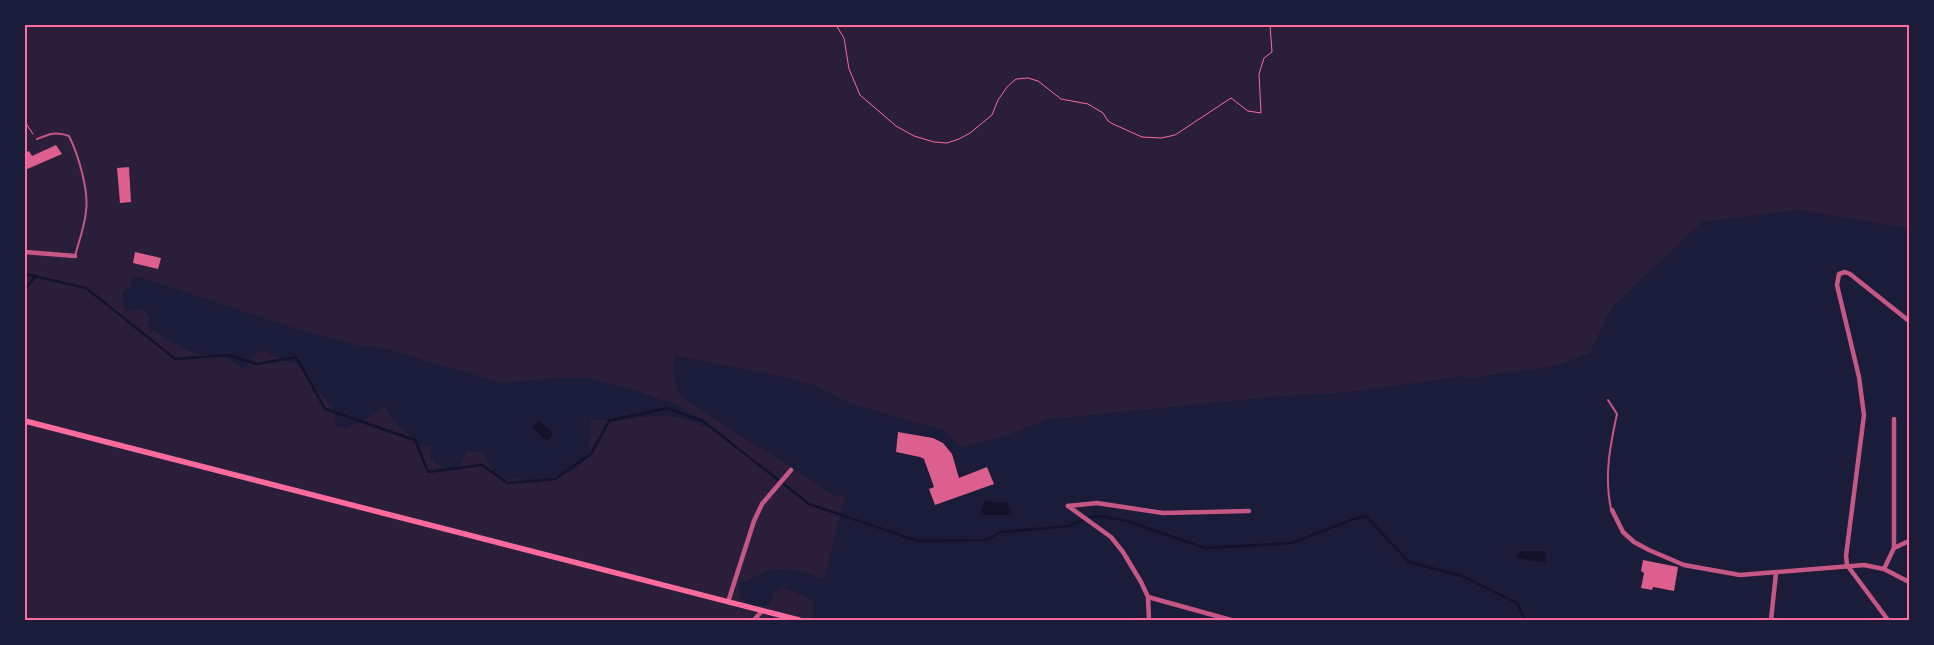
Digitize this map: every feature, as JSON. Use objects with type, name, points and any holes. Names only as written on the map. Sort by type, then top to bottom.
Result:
[{"type":"main road","points":[[25,421],[799,620]]},
{"type":"street","points":[[25,252],[75,256]]},
{"type":"street","points":[[1888,620],[1847,565],[1846,556],[1864,415],[1863,396],[1837,285],[1839,274],[1845,272],[1857,278],[1909,321]]},
{"type":"street","points":[[1884,569],[1894,548],[1894,419]]},
{"type":"street","points":[[728,602],[754,521],[762,504],[790,470]]},
{"type":"street","points":[[1149,620],[1148,597],[1123,552],[1111,537],[1068,506],[1097,503],[1162,513],[1249,511]]},
{"type":"street","points":[[1612,510],[1623,532],[1634,542],[1684,565],[1740,575],[1864,565],[1884,569],[1909,582]]},
{"type":"street","points":[[1894,548],[1909,541]]},
{"type":"street","points":[[1771,620],[1776,573]]},
{"type":"street","points":[[1148,597],[1231,620]]},
{"type":"street","points":[[754,620],[762,611]]},
{"type":"lane","points":[[37,139],[50,133],[60,132],[69,136],[75,148],[85,192],[86,211],[75,256]]},
{"type":"lane","points":[[1608,400],[1617,414],[1608,470],[1608,490],[1612,510]]},
{"type":"path","points":[[836,25],[844,38],[850,69],[860,95],[896,126],[914,136],[934,142],[947,143],[970,133],[992,115],[998,100],[1007,87],[1016,80],[1028,78],[1038,80],[1061,99],[1088,104],[1103,113],[1108,121],[1142,137],[1161,138],[1175,135],[1231,98],[1248,111],[1261,114],[1259,74],[1264,58],[1272,52],[1270,25]]},
{"type":"path","points":[[25,122],[37,139]]},
{"type":"shaded area","points":[[25,25],[1909,25],[1909,228],[1798,210],[1702,222],[1611,308],[1590,353],[1555,366],[1470,378],[1459,375],[1453,378],[1349,392],[1271,397],[1050,419],[995,439],[961,448],[946,431],[851,404],[816,386],[791,378],[675,356],[673,375],[681,397],[834,495],[845,497],[824,579],[798,571],[777,569],[766,571],[741,582],[739,587],[741,598],[751,606],[770,606],[774,593],[783,587],[814,601],[812,620],[25,620]],"holes":[[[133,275],[290,327],[363,347],[379,347],[502,383],[558,378],[589,378],[640,392],[676,405],[712,426],[707,428],[691,421],[664,416],[612,420],[591,419],[589,456],[575,470],[533,484],[515,478],[509,480],[499,477],[492,469],[484,453],[467,451],[461,465],[452,470],[437,465],[430,456],[432,445],[417,448],[413,436],[396,424],[384,406],[375,414],[345,428],[336,426],[332,405],[321,395],[297,363],[286,361],[263,350],[257,353],[243,370],[226,358],[192,352],[147,326],[151,319],[143,309],[127,311],[122,302],[122,292],[131,286]]]},
{"type":"shaded area","points":[[539,420],[553,434],[547,441],[532,427]]},
{"type":"shaded area","points":[[985,501],[1007,503],[1012,515],[980,515]]},
{"type":"shaded area","points":[[1519,551],[1545,551],[1547,563],[1517,558]]},
{"type":"building","points":[[56,145],[62,154],[25,170],[25,153],[29,151],[32,156]]},
{"type":"building","points":[[129,167],[131,202],[120,203],[117,168]]},
{"type":"building","points":[[135,252],[161,258],[158,269],[133,263]]},
{"type":"building","points":[[898,432],[933,438],[943,443],[952,454],[959,478],[987,467],[994,484],[935,505],[929,489],[934,487],[924,459],[896,452]]},
{"type":"building","points":[[1643,560],[1678,567],[1674,591],[1653,587],[1652,590],[1641,588],[1644,573],[1641,571]]},
{"type":"waterway","points":[[25,274],[86,288],[175,359],[227,355],[257,364],[296,357],[325,409],[415,440],[428,472],[482,465],[507,483],[555,479],[591,454],[609,421],[667,408],[703,421],[809,504],[918,541],[986,540],[1001,532],[1069,526],[1088,518],[1102,516],[1127,521],[1205,548],[1292,543],[1366,516],[1409,562],[1462,576],[1517,603],[1525,620]]},
{"type":"waterway","points":[[25,289],[35,277]]}]
